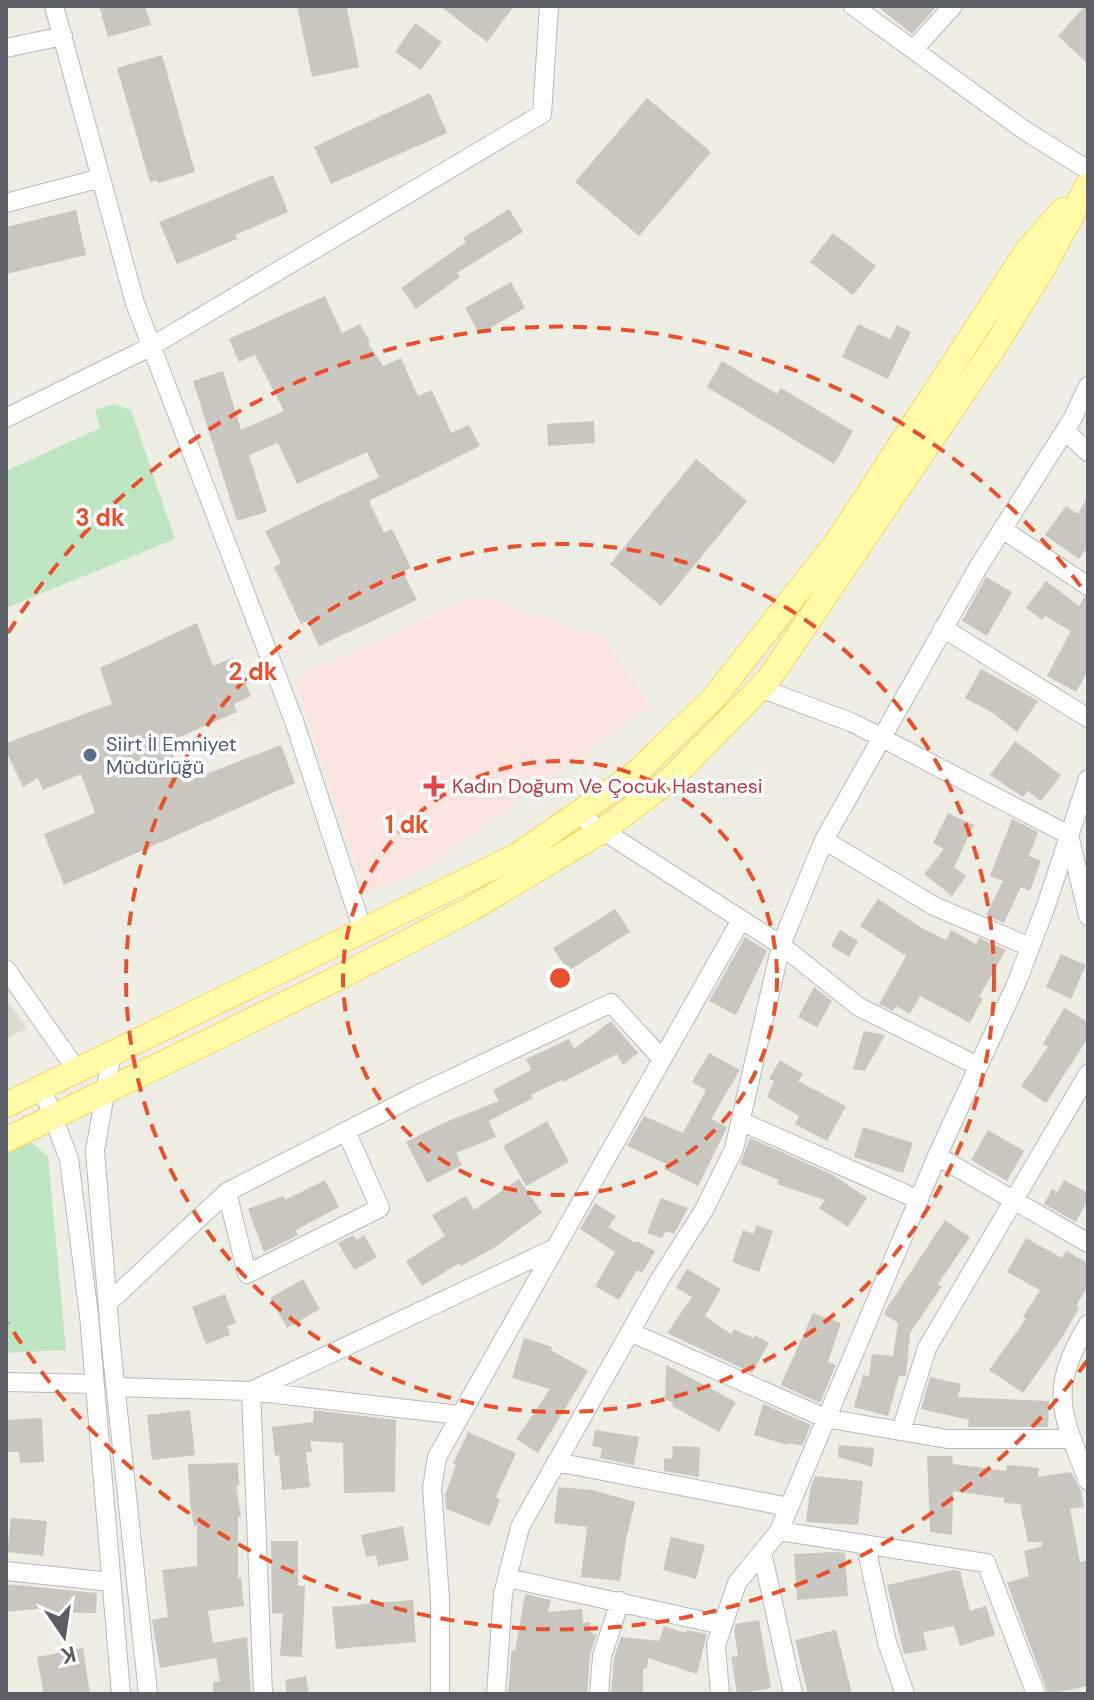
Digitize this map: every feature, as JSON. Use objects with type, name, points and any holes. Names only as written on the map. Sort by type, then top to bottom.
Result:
[{"type":"main road","points":[[6,1140],[458,916],[602,831],[673,777],[760,688],[807,623],[995,346],[1042,270],[1088,183]]},
{"type":"main road","points":[[6,1105],[518,855],[635,774],[713,699],[837,542],[1027,251],[1088,183]]},
{"type":"street","points":[[54,6],[135,303],[294,721],[363,931]]},
{"type":"street","points":[[6,418],[152,346],[542,114],[549,6]]},
{"type":"street","points":[[853,6],[1024,130],[1088,170]]},
{"type":"street","points":[[914,49],[953,6]]},
{"type":"street","points":[[6,48],[63,36]]},
{"type":"street","points":[[6,203],[101,178]]},
{"type":"street","points":[[496,1694],[503,1594],[520,1527],[630,1332],[704,1210],[734,1149],[781,945],[824,840],[943,628],[1065,431],[1088,386]]},
{"type":"street","points":[[1065,431],[1088,452]]},
{"type":"street","points":[[1002,529],[1088,586]]},
{"type":"street","points":[[943,628],[1088,718]]},
{"type":"street","points":[[760,688],[853,723],[1069,835],[1088,916]]},
{"type":"street","points":[[720,1694],[716,1645],[737,1583],[779,1531],[937,1156],[1030,947],[1088,779]]},
{"type":"street","points":[[577,814],[781,945],[859,1007],[978,1066]]},
{"type":"street","points":[[824,840],[934,906],[1030,947]]},
{"type":"street","points":[[440,1694],[440,1599],[432,1488],[437,1457],[741,920]]},
{"type":"street","points":[[6,969],[76,1069]]},
{"type":"street","points":[[108,1303],[227,1192],[611,1003],[662,1059]]},
{"type":"street","points":[[112,1053],[95,1151],[148,1694]]},
{"type":"street","points":[[901,1431],[927,1348],[1088,1074]]},
{"type":"street","points":[[42,1088],[69,1159],[89,1315],[121,1694]]},
{"type":"street","points":[[740,1121],[919,1200]]},
{"type":"street","points":[[227,1192],[247,1274],[380,1208],[346,1131]]},
{"type":"street","points":[[937,1156],[1088,1243]]},
{"type":"street","points":[[251,1391],[553,1249]]},
{"type":"street","points":[[1088,1324],[1074,1348],[1060,1392],[1063,1418],[1088,1481]]},
{"type":"street","points":[[630,1332],[825,1418],[947,1439],[1072,1439]]},
{"type":"street","points":[[6,1382],[94,1384]]},
{"type":"street","points":[[116,1387],[251,1391],[459,1415]]},
{"type":"street","points":[[251,1391],[263,1694]]},
{"type":"street","points":[[556,1462],[789,1507]]},
{"type":"street","points":[[779,1531],[866,1547],[986,1563],[1036,1694]]},
{"type":"street","points":[[866,1547],[887,1642],[905,1694]]},
{"type":"street","points":[[762,1552],[793,1694]]},
{"type":"street","points":[[6,1571],[111,1582]]},
{"type":"street","points":[[508,1578],[722,1625]]},
{"type":"street","points":[[599,1694],[602,1656],[620,1601]]},
{"type":"shaded area","name":"Kadın Doğum Ve Çocuk Hastanesi","points":[[478,595],[602,637],[650,706],[426,867],[366,894],[295,678]]},
{"type":"shaded area","points":[[6,999],[27,1028],[6,1039]]},
{"type":"green space","points":[[114,404],[131,410],[175,539],[6,608],[6,471],[100,428],[95,410]]},
{"type":"green space","points":[[24,1137],[48,1156],[66,1350],[6,1353],[6,1142]]},
{"type":"building","points":[[99,6],[145,6],[151,25],[108,37]]},
{"type":"building","points":[[297,6],[345,6],[359,67],[312,77]]},
{"type":"building","points":[[440,6],[514,6],[487,42]]},
{"type":"building","points":[[877,6],[937,6],[912,34]]},
{"type":"building","points":[[1088,6],[1088,64],[1058,36]]},
{"type":"building","points":[[415,23],[442,42],[421,70],[395,52]]},
{"type":"building","points":[[162,55],[195,172],[158,183],[157,180],[150,182],[117,68]]},
{"type":"building","points":[[430,93],[447,133],[331,184],[314,147]]},
{"type":"building","points":[[647,98],[711,152],[639,236],[575,182]]},
{"type":"building","points":[[273,175],[288,212],[235,235],[237,239],[177,264],[159,222]]},
{"type":"building","points":[[509,209],[523,232],[457,273],[460,277],[416,309],[401,288],[466,242],[463,238]]},
{"type":"building","points":[[76,210],[86,255],[6,274],[6,227]]},
{"type":"building","points":[[833,233],[876,266],[853,295],[810,262]]},
{"type":"building","points":[[511,282],[525,308],[479,334],[465,308]]},
{"type":"building","points":[[325,296],[342,333],[360,324],[383,366],[401,358],[418,396],[432,390],[451,433],[469,425],[480,446],[369,501],[384,533],[392,529],[411,568],[403,572],[417,600],[319,646],[307,621],[301,624],[274,567],[281,563],[265,531],[379,477],[367,452],[297,484],[278,443],[249,455],[267,512],[237,521],[193,381],[223,371],[241,430],[284,411],[255,355],[239,362],[229,339]]},
{"type":"building","points":[[858,324],[890,339],[897,325],[911,332],[888,379],[842,357]]},
{"type":"building","points":[[722,361],[777,394],[781,388],[853,431],[834,464],[707,387]]},
{"type":"building","points":[[594,421],[595,443],[548,446],[547,424]]},
{"type":"building","points":[[696,459],[747,501],[661,606],[610,564]]},
{"type":"building","points":[[1088,496],[1088,547],[1079,559],[1045,535],[1066,506],[1078,514]]},
{"type":"building","points":[[986,577],[1012,592],[987,636],[962,621]]},
{"type":"building","points":[[1046,581],[1079,606],[1084,597],[1088,598],[1088,671],[1076,692],[1047,676],[1071,631],[1045,616],[1042,620],[1026,608]]},
{"type":"building","name":"Siirt İl Emniyet Müdürlüğü","points":[[197,623],[213,666],[234,657],[251,696],[234,704],[237,712],[168,742],[183,783],[281,745],[295,783],[64,885],[44,834],[95,813],[81,774],[43,790],[38,778],[23,787],[6,751],[6,743],[112,704],[100,668]]},
{"type":"building","points":[[981,669],[1038,701],[1017,732],[993,713],[965,698]]},
{"type":"building","points":[[1015,741],[1061,775],[1041,801],[1028,791],[1023,797],[990,775]]},
{"type":"building","points":[[948,813],[974,825],[954,867],[966,876],[952,896],[924,874],[944,849],[933,843]]},
{"type":"building","points":[[1012,819],[1038,832],[1029,856],[1041,861],[1030,891],[1021,887],[1004,923],[986,915],[1003,881],[990,876]]},
{"type":"building","points":[[878,899],[946,940],[951,930],[976,944],[979,938],[1006,950],[979,997],[983,998],[970,1023],[920,996],[910,1014],[896,1006],[893,1011],[879,1004],[906,956],[860,926]]},
{"type":"building","points":[[615,909],[630,932],[568,971],[553,948]]},
{"type":"building","points":[[840,930],[858,941],[849,957],[831,946]]},
{"type":"building","points":[[745,937],[767,951],[736,1015],[709,1001]]},
{"type":"building","points":[[1061,954],[1086,965],[1071,999],[1046,987]]},
{"type":"building","points":[[814,987],[832,1001],[817,1027],[798,1017]]},
{"type":"building","points":[[1064,1008],[1088,1022],[1088,1038],[1046,1103],[1021,1086],[1048,1047],[1043,1044]]},
{"type":"building","points":[[611,1021],[638,1053],[623,1065],[617,1054],[531,1095],[533,1098],[489,1121],[496,1137],[456,1153],[462,1165],[427,1183],[406,1142],[499,1101],[493,1090],[531,1070],[526,1059],[569,1039],[574,1049]]},
{"type":"building","points":[[864,1031],[885,1035],[865,1071],[853,1069]]},
{"type":"building","points":[[709,1053],[740,1070],[711,1119],[727,1127],[698,1186],[664,1169],[667,1164],[627,1146],[644,1116],[683,1133],[706,1090],[692,1082]]},
{"type":"building","points":[[780,1060],[803,1074],[798,1081],[846,1106],[827,1141],[795,1124],[799,1116],[767,1097],[774,1081],[769,1079]]},
{"type":"building","points":[[547,1121],[569,1162],[526,1186],[503,1146]]},
{"type":"building","points":[[863,1127],[913,1143],[903,1173],[854,1157]]},
{"type":"building","points":[[988,1130],[1024,1151],[1007,1181],[971,1160]]},
{"type":"building","points":[[750,1138],[833,1175],[867,1198],[848,1227],[819,1208],[825,1200],[777,1184],[779,1180],[740,1164]]},
{"type":"building","points":[[519,1179],[542,1213],[495,1247],[461,1266],[459,1263],[422,1286],[406,1261],[445,1236],[432,1215],[466,1196],[474,1210]]},
{"type":"building","points":[[325,1180],[339,1207],[296,1230],[298,1235],[264,1252],[248,1209],[284,1196],[285,1200]]},
{"type":"building","points":[[1064,1180],[1088,1193],[1088,1200],[1076,1222],[1044,1204],[1052,1189],[1057,1192]]},
{"type":"building","points":[[661,1198],[688,1208],[674,1234],[666,1231],[662,1238],[647,1233]]},
{"type":"building","points":[[595,1203],[616,1216],[608,1227],[655,1251],[642,1273],[637,1270],[619,1300],[595,1286],[615,1252],[580,1229]]},
{"type":"building","points":[[945,1220],[970,1237],[910,1333],[906,1376],[899,1376],[888,1416],[854,1407],[863,1375],[869,1376],[872,1354],[893,1356],[898,1323],[884,1314],[885,1311]]},
{"type":"building","points":[[757,1225],[773,1231],[759,1272],[732,1262],[743,1230],[753,1234]]},
{"type":"building","points":[[353,1235],[357,1240],[364,1235],[377,1257],[354,1270],[338,1243]]},
{"type":"building","points":[[1026,1238],[1062,1258],[1066,1251],[1088,1263],[1088,1286],[1061,1339],[1023,1393],[989,1370],[1026,1319],[1023,1317],[1040,1290],[1007,1272]]},
{"type":"building","points":[[687,1269],[721,1289],[705,1316],[731,1334],[734,1329],[769,1343],[752,1373],[667,1333],[692,1297],[676,1288]]},
{"type":"building","points":[[303,1279],[320,1309],[287,1328],[270,1298]]},
{"type":"building","points":[[225,1294],[236,1323],[227,1326],[230,1335],[206,1344],[192,1307]]},
{"type":"building","points":[[813,1313],[841,1323],[828,1362],[836,1365],[820,1403],[781,1385]]},
{"type":"building","points":[[524,1338],[552,1347],[551,1350],[588,1371],[538,1453],[516,1439],[550,1389],[512,1378]]},
{"type":"building","points":[[666,1365],[736,1402],[719,1432],[665,1399]]},
{"type":"building","points":[[930,1377],[961,1384],[958,1397],[1049,1401],[1048,1427],[968,1427],[969,1420],[921,1409]]},
{"type":"building","points":[[763,1404],[811,1425],[802,1446],[754,1435]]},
{"type":"building","points":[[190,1410],[195,1455],[152,1460],[147,1415]]},
{"type":"building","points":[[314,1410],[396,1420],[395,1492],[344,1493],[343,1443],[310,1441],[312,1452],[306,1452],[310,1487],[282,1490],[279,1455],[275,1456],[272,1427],[313,1422]]},
{"type":"building","points":[[42,1418],[44,1462],[20,1463],[19,1452],[6,1452],[6,1420]]},
{"type":"building","points":[[595,1430],[639,1437],[634,1465],[600,1458],[602,1448],[592,1446]]},
{"type":"building","points":[[468,1432],[516,1453],[496,1497],[500,1499],[490,1526],[446,1509],[445,1495],[456,1465],[453,1464]]},
{"type":"building","points":[[839,1445],[874,1448],[872,1467],[838,1457]]},
{"type":"building","points":[[673,1446],[700,1447],[699,1477],[664,1471],[664,1458],[672,1459]]},
{"type":"building","points":[[927,1456],[952,1456],[953,1464],[1006,1471],[1007,1465],[1039,1468],[1038,1477],[1071,1472],[1081,1491],[1084,1507],[1070,1509],[1080,1562],[1088,1560],[1088,1686],[1048,1694],[1007,1583],[1029,1576],[1024,1551],[1042,1546],[1042,1542],[1028,1542],[1020,1504],[1004,1503],[1004,1498],[953,1491],[952,1535],[930,1532]]},
{"type":"building","points":[[238,1463],[239,1486],[236,1486],[241,1517],[238,1517],[238,1578],[241,1578],[244,1606],[208,1611],[213,1643],[247,1637],[251,1694],[213,1694],[213,1682],[220,1681],[216,1658],[160,1668],[152,1620],[168,1617],[162,1570],[197,1566],[197,1525],[194,1526],[190,1504],[188,1464]]},
{"type":"building","points":[[815,1476],[863,1481],[858,1525],[806,1522]]},
{"type":"building","points":[[558,1487],[592,1490],[635,1502],[620,1581],[581,1577],[587,1527],[554,1523]]},
{"type":"building","points":[[11,1518],[47,1521],[43,1556],[7,1552]]},
{"type":"building","points":[[403,1526],[409,1560],[378,1566],[376,1555],[366,1557],[361,1535]]},
{"type":"building","points":[[671,1537],[705,1545],[696,1579],[663,1570]]},
{"type":"building","points":[[271,1541],[298,1541],[298,1586],[305,1586],[302,1657],[280,1656],[283,1614],[272,1613]]},
{"type":"building","points":[[845,1553],[848,1596],[797,1600],[794,1554]]},
{"type":"building","points":[[960,1571],[970,1611],[986,1606],[995,1635],[960,1646],[954,1626],[923,1632],[927,1650],[904,1654],[887,1585]]},
{"type":"building","points":[[6,1584],[97,1593],[96,1613],[46,1612],[46,1608],[6,1612]]},
{"type":"building","points":[[525,1594],[551,1600],[548,1612],[582,1609],[583,1623],[590,1622],[591,1633],[597,1634],[590,1655],[587,1694],[508,1694],[511,1655],[512,1650],[515,1651]]},
{"type":"building","points":[[413,1600],[416,1642],[336,1649],[332,1607]]},
{"type":"building","points":[[759,1620],[771,1688],[737,1694],[731,1657],[738,1656],[734,1630],[736,1624]]},
{"type":"building","points":[[664,1626],[686,1633],[687,1630],[707,1634],[697,1674],[648,1658],[647,1669],[643,1669],[643,1694],[611,1694],[614,1658],[621,1637],[659,1641]]},
{"type":"building","points":[[836,1630],[852,1694],[808,1694],[795,1640]]},
{"type":"building","points":[[83,1648],[90,1694],[44,1694],[37,1657]]},
{"type":"building","points":[[306,1676],[309,1694],[287,1694],[285,1680]]},
{"type":"place","name":"Siirt İl Emniyet Müdürlüğü","points":[[90,755]]},
{"type":"place","name":"Kadın Doğum Ve Çocuk Hastanesi","points":[[434,786]]}]
